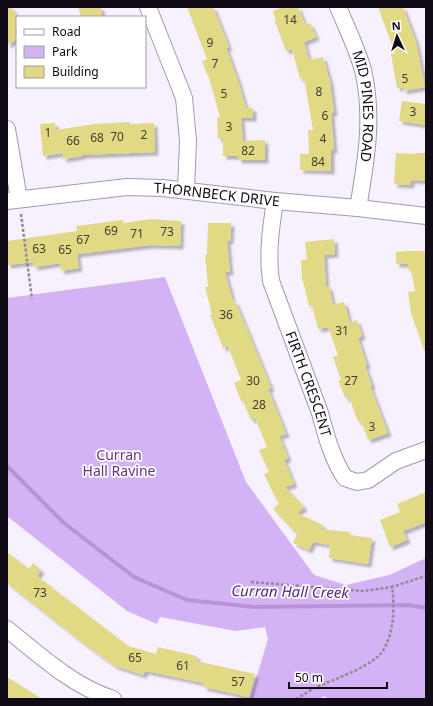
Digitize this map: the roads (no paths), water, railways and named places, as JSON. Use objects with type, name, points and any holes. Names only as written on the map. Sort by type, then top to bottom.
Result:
[{"type":"street","points":[[148,7],[184,98],[188,140],[186,190]]},
{"type":"street","name":"MID PINES ROAD","points":[[338,7],[363,70],[369,113],[369,132],[358,208]]},
{"type":"street","points":[[7,129],[13,200]]},
{"type":"street","name":"THORNBECK DRIVE","points":[[13,200],[127,187],[162,188],[426,216]]},
{"type":"street","name":"FIRTH CRESCENT","points":[[276,200],[269,246],[271,281],[320,413],[325,434],[339,469],[345,478],[357,482],[368,480],[396,461],[426,450]]},
{"type":"street","points":[[7,629],[62,671],[86,687],[113,699]]},
{"type":"waterway","name":"Curran Hall Creek","points":[[7,466],[64,523],[134,577],[187,600],[254,607],[408,605],[426,608]]},
{"type":"park label","name":"Curran Hall Ravine","points":[[119,464]]}]
